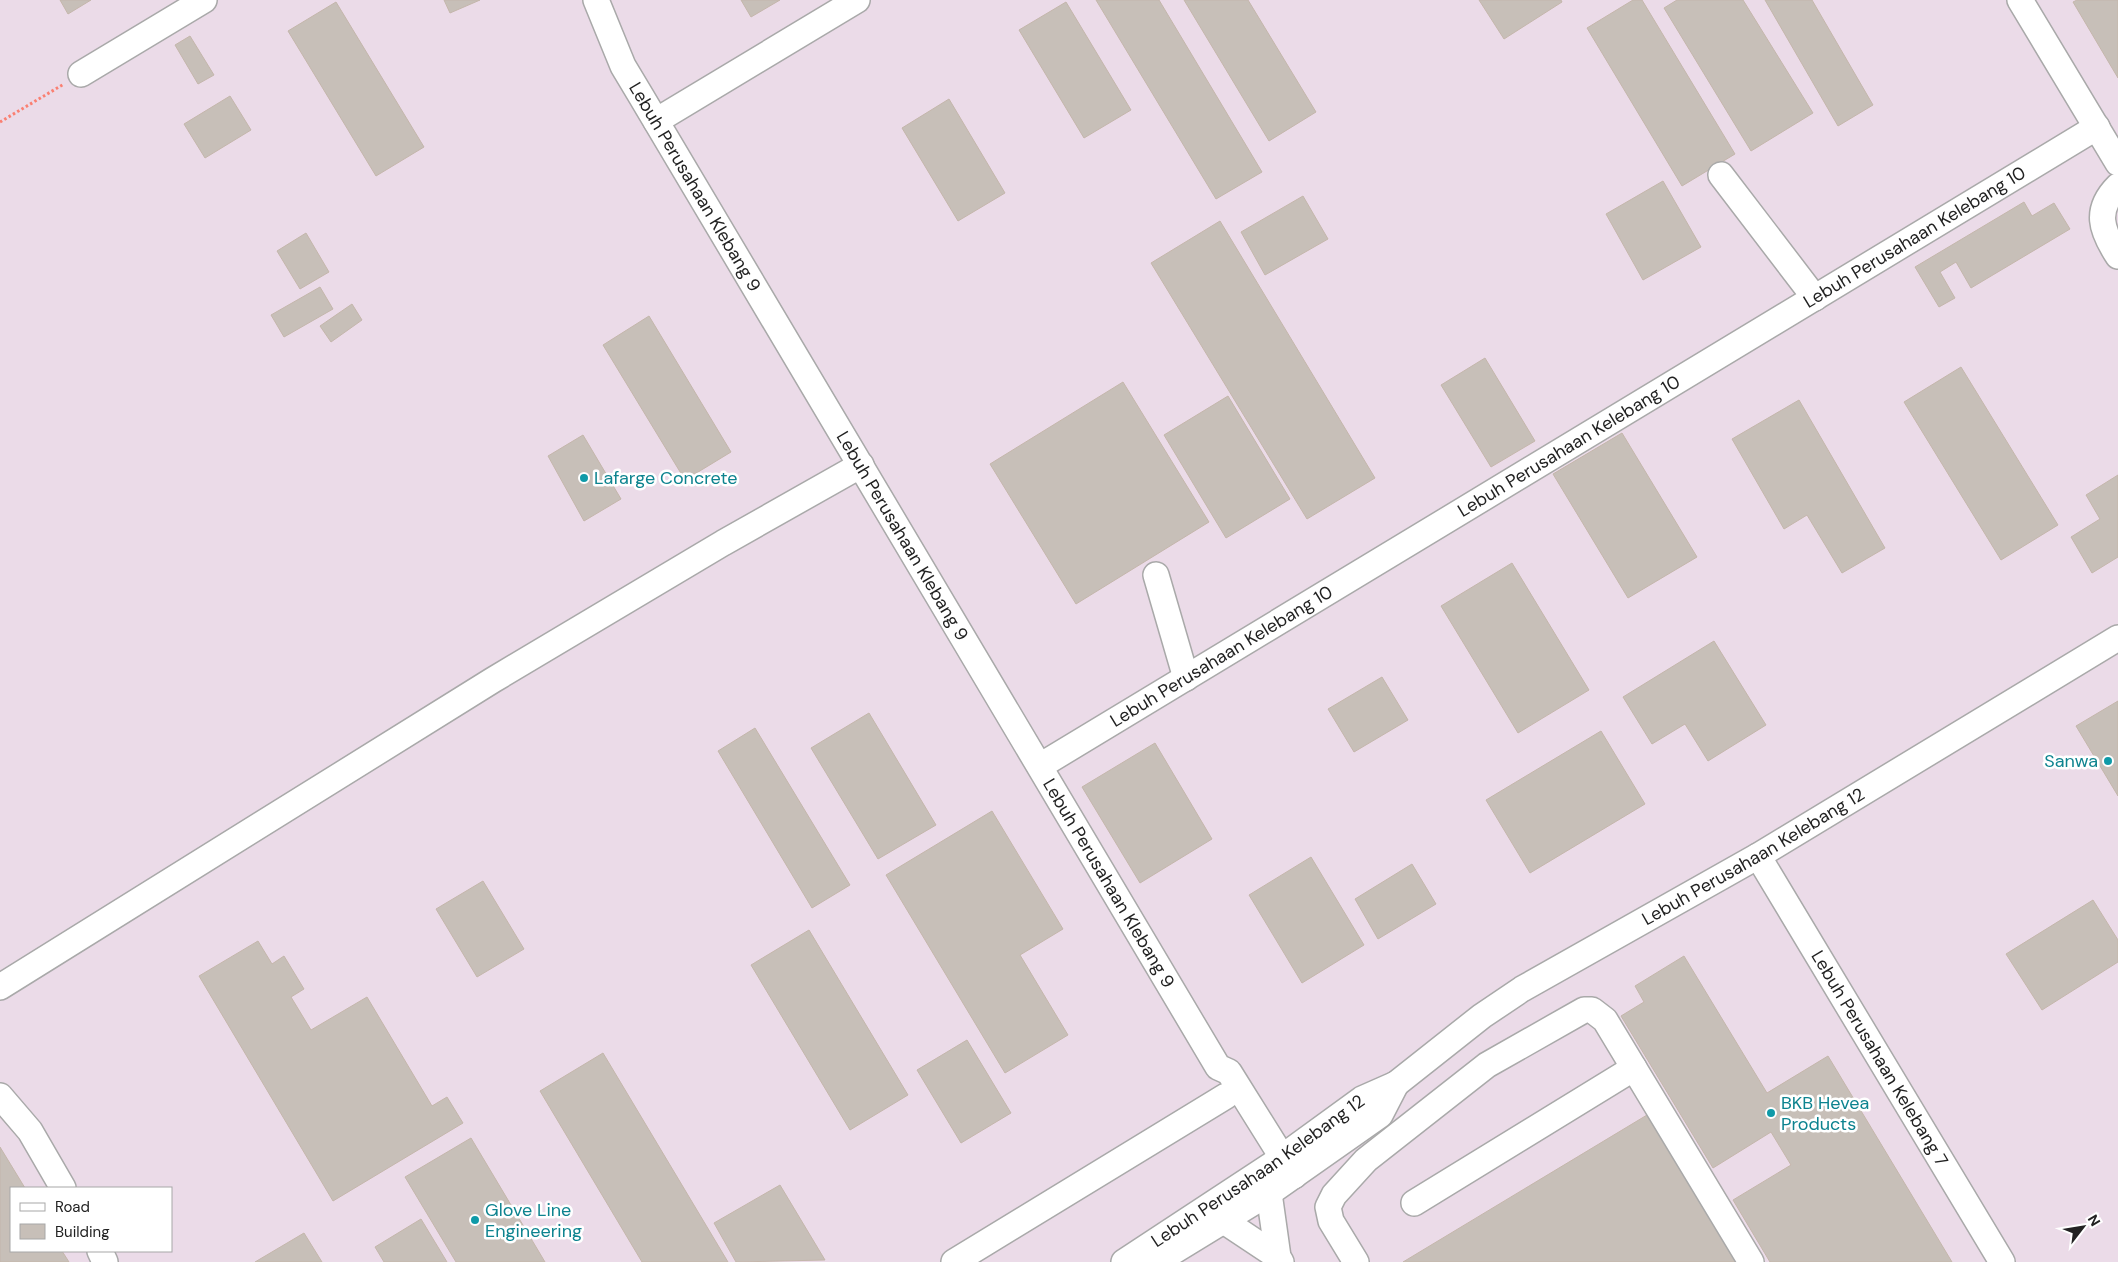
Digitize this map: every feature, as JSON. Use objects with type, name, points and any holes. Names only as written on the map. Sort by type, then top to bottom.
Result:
[{"type":"street","points":[[81,74],[204,0]]},
{"type":"street","name":"Lebuh Perusahaan Klebang 9","points":[[596,0],[623,66],[1218,1067],[1229,1072],[1279,1175]]},
{"type":"street","points":[[656,121],[856,0]]},
{"type":"street","points":[[2020,0],[2118,162]]},
{"type":"street","name":"Lebuh Perusahaan Kelebang 10","points":[[1040,766],[2097,127]]},
{"type":"street","points":[[1721,175],[1815,298]]},
{"type":"street","points":[[2118,186],[2108,196],[2102,214],[2105,237],[2118,256]]},
{"type":"street","points":[[0,987],[493,680],[723,543],[861,465]]},
{"type":"street","points":[[1156,575],[1186,678]]},
{"type":"street","name":"Lebuh Perusahaan Kelebang 12","points":[[1156,1262],[1224,1221],[1279,1175],[1362,1099],[1396,1084],[1482,1016],[1522,989],[1758,856],[2118,638]]},
{"type":"street","name":"Lebuh Perusahaan Kelebang 7","points":[[1758,856],[2002,1262]]},
{"type":"street","points":[[1356,1262],[1331,1221],[1328,1207],[1330,1201],[1366,1160],[1487,1065],[1584,1010],[1592,1010],[1605,1020],[1751,1262]]},
{"type":"street","name":"Lebuh Perusahaan Klebang 9","points":[[1218,1067],[1216,1080],[1279,1175]]},
{"type":"street","points":[[1414,1204],[1634,1068]]},
{"type":"street","points":[[0,1096],[30,1131],[62,1187]]},
{"type":"street","points":[[954,1262],[1226,1096]]},
{"type":"street","points":[[1279,1175],[1279,1260]]},
{"type":"street","name":"Lebuh Perusahaan Kelebang 12","points":[[1124,1262],[1279,1175]]},
{"type":"street","points":[[1224,1221],[1279,1260]]},
{"type":"path","points":[[0,122],[81,74]]},
{"type":"shaded area","points":[[0,0],[2118,0],[2118,1262],[0,1262]]},
{"type":"building","points":[[60,0],[91,0],[68,14]]},
{"type":"building","points":[[444,0],[480,0],[450,13]]},
{"type":"building","points":[[741,0],[780,0],[751,17]]},
{"type":"building","points":[[1096,0],[1159,0],[1262,172],[1216,199]]},
{"type":"building","points":[[1184,0],[1248,0],[1316,112],[1269,141]]},
{"type":"building","points":[[1479,0],[1561,0],[1562,2],[1504,39]]},
{"type":"building","points":[[1633,0],[1642,0],[1735,154],[1682,186],[1587,28]]},
{"type":"building","points":[[1677,0],[1743,0],[1813,113],[1751,151],[1664,8]]},
{"type":"building","points":[[1765,0],[1812,0],[1873,105],[1838,126]]},
{"type":"building","points":[[2077,0],[2118,0],[2118,78],[2073,2]]},
{"type":"building","points":[[336,2],[424,147],[376,176],[288,31]]},
{"type":"building","points":[[1066,2],[1131,110],[1084,138],[1019,30]]},
{"type":"building","points":[[190,36],[214,75],[198,84],[175,45]]},
{"type":"building","points":[[230,96],[251,130],[205,158],[184,124]]},
{"type":"building","points":[[949,99],[1005,193],[958,221],[902,128]]},
{"type":"building","points":[[1663,181],[1701,247],[1643,280],[1606,214]]},
{"type":"building","points":[[1303,196],[1328,239],[1265,275],[1241,232]]},
{"type":"building","points":[[2024,202],[2032,216],[2054,203],[2070,229],[1971,288],[1956,262],[1940,272],[1955,298],[1939,307],[1915,267]]},
{"type":"building","points":[[1220,221],[1375,478],[1307,519],[1151,263]]},
{"type":"building","points":[[306,233],[329,272],[300,289],[277,251]]},
{"type":"building","points":[[320,287],[333,309],[284,337],[271,315]]},
{"type":"building","points":[[352,304],[362,320],[331,342],[320,326]]},
{"type":"building","points":[[649,316],[731,452],[685,480],[603,345]]},
{"type":"building","points":[[1485,358],[1535,441],[1491,467],[1441,385]]},
{"type":"building","points":[[1961,367],[2058,525],[2001,560],[1904,402]]},
{"type":"building","points":[[1123,382],[1209,522],[1076,604],[990,464]]},
{"type":"building","points":[[1228,396],[1290,499],[1226,538],[1164,435]]},
{"type":"building","points":[[1799,400],[1885,548],[1842,573],[1807,515],[1784,529],[1732,439]]},
{"type":"building","points":[[1622,433],[1697,557],[1628,598],[1553,474]]},
{"type":"building","name":"Lafarge Concrete","points":[[583,435],[621,499],[584,521],[548,456]]},
{"type":"building","points":[[2118,475],[2118,557],[2092,573],[2071,537],[2100,519],[2086,495]]},
{"type":"building","points":[[1512,563],[1589,690],[1518,733],[1441,606]]},
{"type":"building","points":[[1714,641],[1766,725],[1708,761],[1685,724],[1652,744],[1623,697]]},
{"type":"building","points":[[1382,677],[1408,720],[1354,752],[1328,709]]},
{"type":"building","name":"Sanwa","points":[[2118,701],[2118,796],[2076,726]]},
{"type":"building","points":[[869,713],[936,825],[878,859],[811,748]]},
{"type":"building","points":[[755,728],[850,885],[812,908],[718,751]]},
{"type":"building","points":[[1601,731],[1645,804],[1530,873],[1486,800]]},
{"type":"building","points":[[1155,743],[1212,839],[1140,883],[1082,787]]},
{"type":"building","points":[[992,811],[1063,929],[1020,955],[1068,1035],[1005,1073],[886,875]]},
{"type":"building","points":[[1311,857],[1364,945],[1302,983],[1249,895]]},
{"type":"building","points":[[1412,864],[1436,904],[1378,939],[1355,899]]},
{"type":"building","points":[[483,881],[524,949],[477,977],[436,909]]},
{"type":"building","points":[[2093,900],[2118,940],[2118,962],[2042,1010],[2006,954]]},
{"type":"building","points":[[809,930],[908,1095],[850,1130],[751,965]]},
{"type":"building","points":[[258,941],[272,964],[284,956],[304,989],[291,997],[311,1030],[367,997],[432,1106],[447,1097],[463,1123],[333,1201],[199,976]]},
{"type":"building","name":"BKB Hevea Products","points":[[1684,956],[1767,1093],[1828,1056],[1952,1262],[1770,1262],[1733,1200],[1791,1165],[1771,1132],[1713,1168],[1621,1016],[1644,1002],[1635,986]]},
{"type":"building","points":[[967,1040],[1011,1113],[961,1143],[917,1070]]},
{"type":"building","points":[[603,1053],[728,1262],[642,1262],[540,1091]]},
{"type":"building","points":[[1652,1112],[1742,1262],[1403,1262]]},
{"type":"building","name":"Glove Line Engineering","points":[[471,1138],[545,1262],[456,1262],[405,1177]]},
{"type":"building","points":[[0,1147],[24,1187],[10,1187],[10,1252],[63,1252],[69,1262],[0,1262]]},
{"type":"building","points":[[780,1185],[825,1260],[736,1262],[714,1223]]},
{"type":"building","points":[[421,1219],[447,1262],[384,1262],[375,1247]]},
{"type":"building","points":[[304,1233],[322,1262],[255,1262]]},
{"type":"place","name":"Lafarge Concrete","points":[[584,478]]},
{"type":"place","name":"Sanwa","points":[[2108,761]]},
{"type":"place","name":"BKB Hevea Products","points":[[1771,1113]]},
{"type":"place","name":"Glove Line Engineering","points":[[475,1220]]}]
